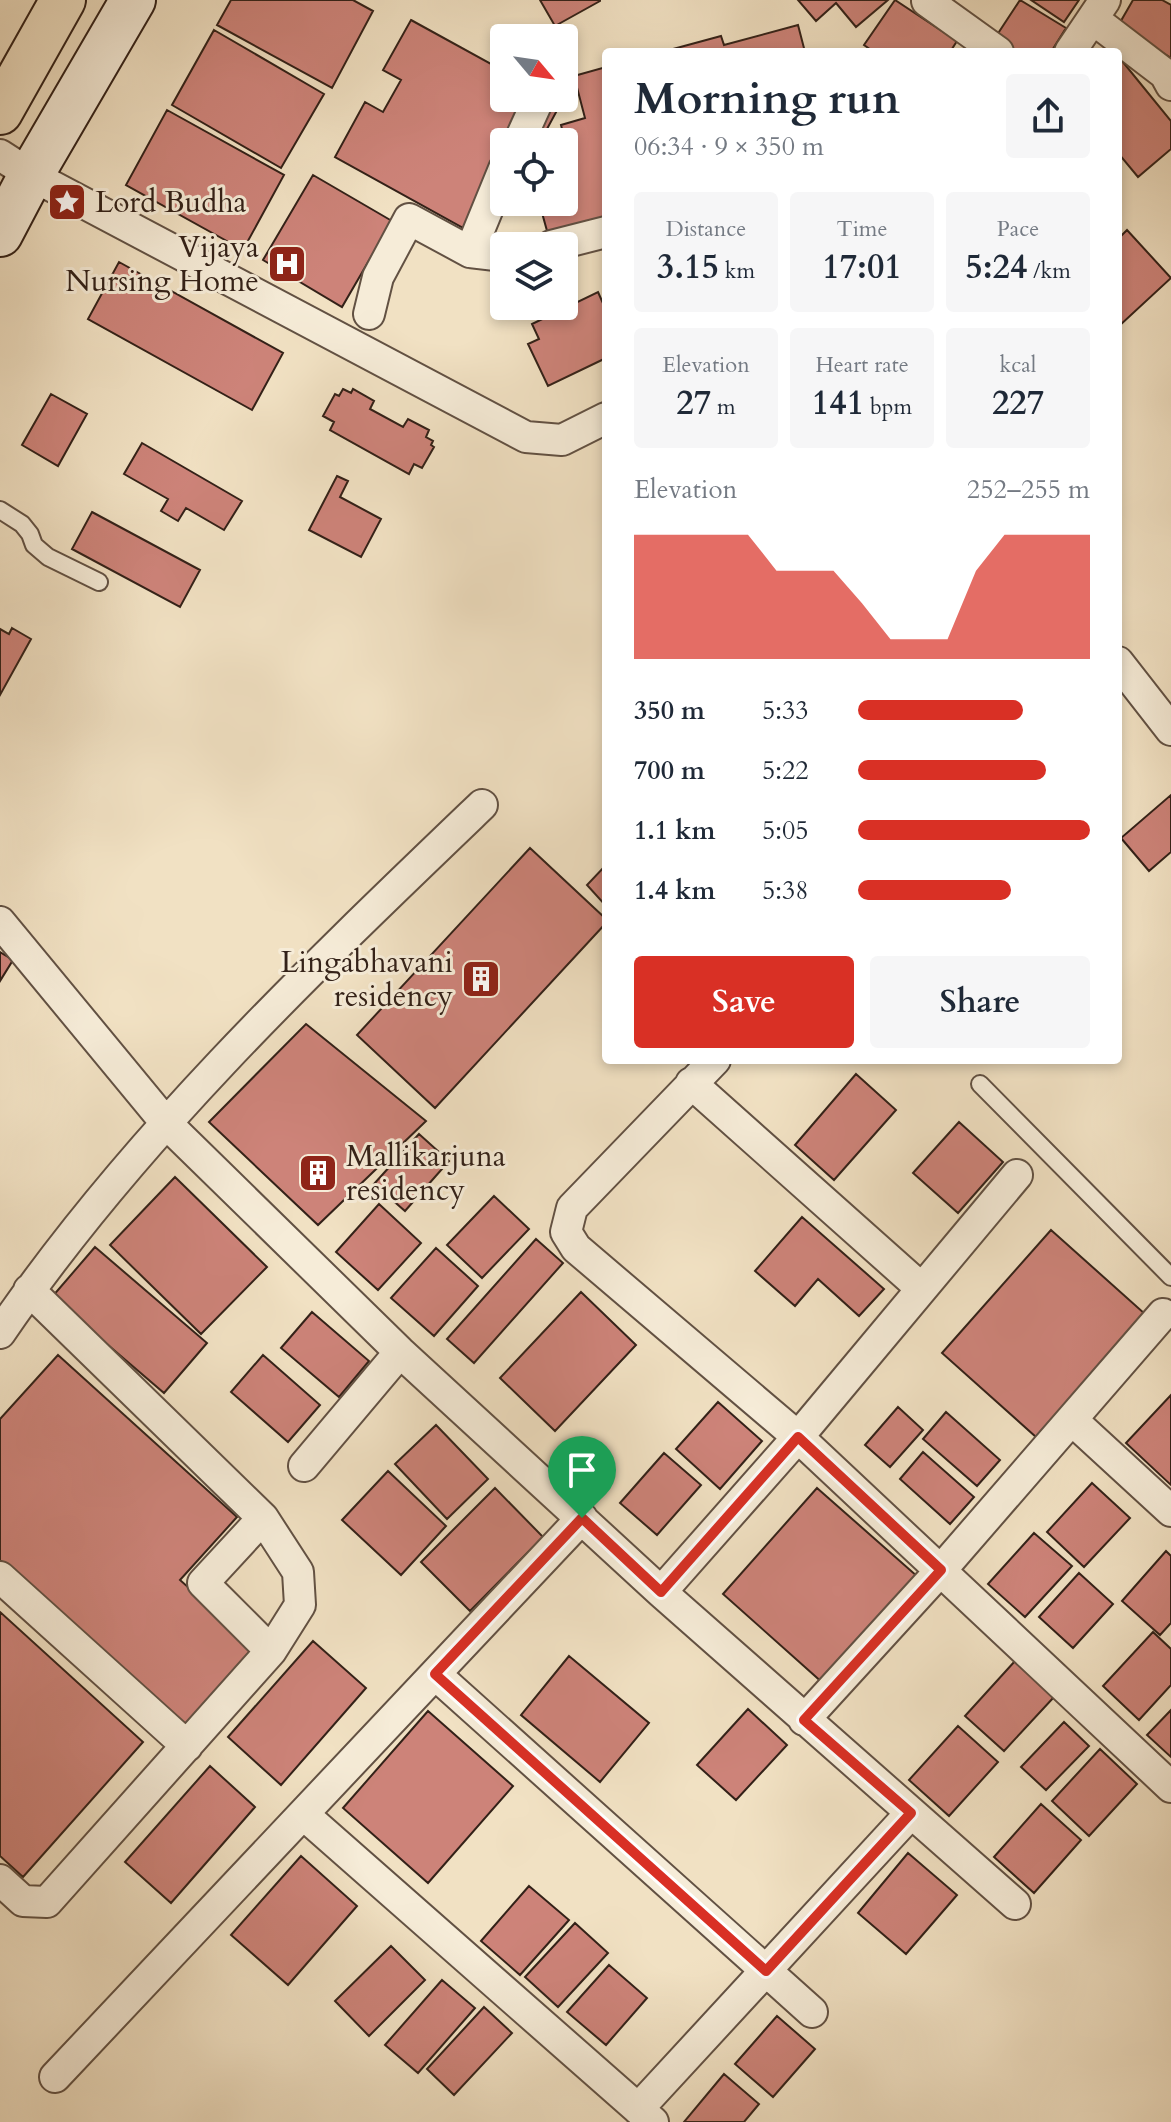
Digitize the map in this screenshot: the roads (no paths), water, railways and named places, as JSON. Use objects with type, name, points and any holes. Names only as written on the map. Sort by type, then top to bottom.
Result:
[{"type":"highway","points":[[0,112],[63,0]]},
{"type":"street","points":[[0,234],[15,165],[133,0]]},
{"type":"street","points":[[927,1],[992,48]]},
{"type":"street","points":[[1073,48],[1099,9],[1165,74],[1171,85]]},
{"type":"street","points":[[15,165],[361,329],[526,437],[562,440],[602,420]]},
{"type":"street","points":[[470,252],[490,203]]},
{"type":"street","points":[[361,329],[378,277],[409,219],[470,252],[490,254]]},
{"type":"street","points":[[578,239],[602,233]]},
{"type":"street","points":[[1122,667],[1171,730]]},
{"type":"street","points":[[0,1333],[157,1113],[482,805]]},
{"type":"street","points":[[0,922],[157,1113],[400,1352],[661,1592],[1015,1904]]},
{"type":"street","points":[[711,1064],[572,1208],[566,1232],[576,1248],[798,1437],[1171,1787]]},
{"type":"street","points":[[691,1083],[921,1288]]},
{"type":"street","points":[[661,1592],[798,1437],[1017,1175]]},
{"type":"street","points":[[0,1880],[23,1901],[47,1902],[271,1651],[300,1605],[298,1572],[263,1518],[29,1290]]},
{"type":"street","points":[[804,1720],[941,1570],[1167,1309]]},
{"type":"street","points":[[304,1466],[400,1352]]},
{"type":"street","points":[[1072,1420],[1171,1511]]},
{"type":"street","points":[[263,1518],[203,1583],[271,1651]]},
{"type":"street","points":[[55,2077],[582,1518]]},
{"type":"street","points":[[0,1577],[187,1746]]},
{"type":"street","points":[[435,1674],[812,2012]]},
{"type":"street","points":[[303,1814],[646,2116],[766,1971],[911,1813]]},
{"type":"lane","points":[[0,510],[22,524],[34,545],[48,557],[99,582]]},
{"type":"lane","points":[[980,1084],[1171,1277]]},
{"type":"place","name":"Lord Budha","points":[[67,202]]},
{"type":"place","name":"Vijaya Nursing Home","points":[[287,264]]},
{"type":"place","name":"Lingabhavani residency","points":[[481,979]]},
{"type":"place","name":"Mallikarjuna residency","points":[[318,1173]]}]
